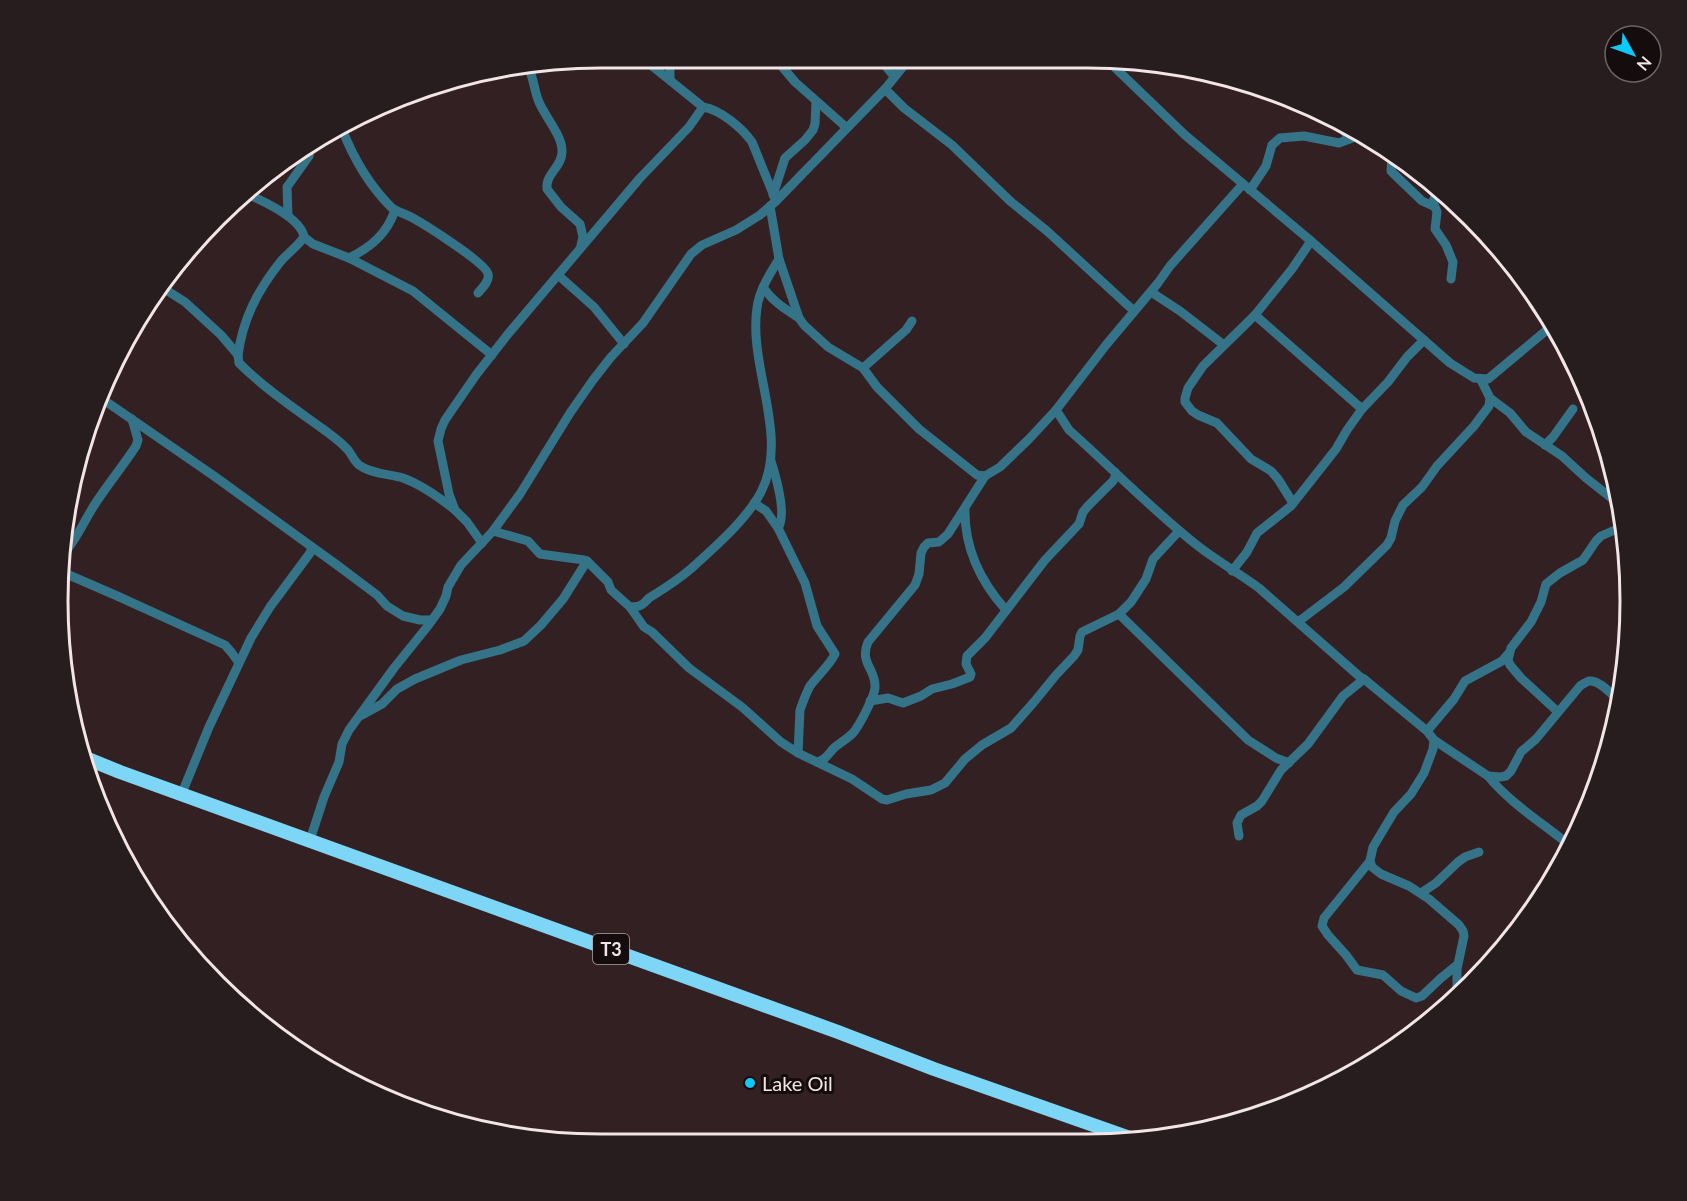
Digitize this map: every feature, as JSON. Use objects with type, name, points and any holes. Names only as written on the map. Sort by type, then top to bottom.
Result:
[{"type":"highway","name":"T3","points":[[93,761],[934,1069],[1114,1132]]},
{"type":"street","points":[[656,68],[703,107],[726,118],[752,142],[773,201],[779,259],[799,318],[804,325],[828,347],[863,368],[877,387],[919,429],[977,475],[985,476]]},
{"type":"street","points":[[670,68],[670,79]]},
{"type":"street","points":[[783,68],[795,82],[846,128]]},
{"type":"street","points":[[887,68],[894,76]]},
{"type":"street","points":[[310,840],[324,797],[339,762],[342,744],[350,730],[440,609],[448,587],[460,565],[493,531],[520,494],[593,380],[643,323],[691,254],[702,245],[736,230],[760,215],[885,89],[901,68]]},
{"type":"street","points":[[1116,69],[1185,135],[1464,373],[1481,380],[1488,379],[1546,331]]},
{"type":"street","points":[[530,72],[539,102],[558,136],[562,150],[562,158],[548,178],[547,189],[561,207],[580,224],[583,237],[581,248]]},
{"type":"street","points":[[885,89],[904,108],[952,145],[1010,201],[1047,231],[1134,311]]},
{"type":"street","points":[[773,201],[785,158],[806,140],[813,130],[816,102]]},
{"type":"street","points":[[454,510],[438,441],[441,429],[463,393],[558,275],[648,169],[689,127],[703,107]]},
{"type":"street","points":[[344,133],[371,183],[395,210],[419,221],[469,254],[488,272],[489,277],[478,293]]},
{"type":"street","points":[[817,762],[825,759],[854,732],[875,691],[875,683],[865,656],[865,649],[868,642],[915,585],[924,547],[928,543],[939,542],[948,534],[985,476],[1000,467],[1056,410],[1170,266],[1266,166],[1272,145],[1280,138],[1304,136],[1339,143],[1352,139]]},
{"type":"street","points":[[1347,136],[1349,140]]},
{"type":"street","points":[[288,216],[287,187],[309,154]]},
{"type":"street","points":[[1392,163],[1391,171],[1420,199],[1433,206],[1437,212],[1435,229],[1454,262],[1451,279]]},
{"type":"street","points":[[253,197],[288,216],[301,228],[304,237],[313,244],[349,258],[413,291],[492,355]]},
{"type":"street","points":[[1433,206],[1435,198]]},
{"type":"street","points":[[349,258],[368,248],[380,238],[395,210]]},
{"type":"street","points":[[304,237],[282,260],[259,290],[243,328],[238,355],[239,363],[255,378],[337,440],[360,465],[413,482],[424,488],[467,522],[482,543]]},
{"type":"street","points":[[1293,502],[1271,471],[1251,459],[1222,427],[1198,416],[1185,402],[1186,393],[1203,366],[1255,315],[1311,241]]},
{"type":"street","points":[[630,607],[642,605],[685,574],[726,535],[754,503],[764,486],[770,458],[770,432],[756,340],[756,310],[763,287],[779,259]]},
{"type":"street","points":[[558,275],[594,307],[624,344]]},
{"type":"street","points":[[763,287],[780,305],[799,318]]},
{"type":"street","points":[[167,291],[198,313],[238,355]]},
{"type":"street","points":[[1151,292],[1224,345]]},
{"type":"street","points":[[1255,315],[1362,409]]},
{"type":"street","points":[[863,368],[906,330],[912,321]]},
{"type":"street","points":[[1232,571],[1247,552],[1257,533],[1287,510],[1336,449],[1362,409],[1424,340]]},
{"type":"street","points":[[1481,380],[1490,398],[1510,413],[1526,432],[1562,456],[1609,496]]},
{"type":"street","points":[[1298,622],[1344,587],[1383,550],[1391,538],[1395,521],[1404,505],[1474,426],[1489,406],[1490,398]]},
{"type":"street","points":[[106,402],[312,547],[394,611],[410,618],[432,620]]},
{"type":"street","points":[[1545,445],[1574,409]]},
{"type":"street","points":[[1056,410],[1069,430],[1179,531],[1232,571],[1259,588],[1359,676],[1427,731],[1434,740],[1488,776],[1497,787],[1563,840]]},
{"type":"street","points":[[71,545],[105,488],[136,446],[138,440],[132,420]]},
{"type":"street","points":[[770,458],[775,472],[782,516],[778,528]]},
{"type":"street","points":[[870,701],[888,698],[903,704],[932,689],[970,677],[971,674],[966,664],[967,657],[985,638],[1055,548],[1079,524],[1083,512],[1113,481],[1115,472]]},
{"type":"street","points":[[754,503],[766,511],[778,528],[805,584],[817,626],[835,654],[827,668],[810,686],[802,705],[798,753]]},
{"type":"street","points":[[965,508],[966,531],[972,554],[986,585],[1006,610]]},
{"type":"street","points":[[1558,712],[1510,665],[1509,653],[1531,622],[1541,602],[1546,584],[1583,560],[1596,541],[1615,530]]},
{"type":"street","points":[[493,531],[528,541],[540,554],[587,561],[608,582],[611,590],[630,607],[644,627],[689,668],[742,707],[762,727],[798,753],[852,779],[887,800],[931,790],[945,783],[965,759],[982,745],[1011,728],[1074,657],[1082,632],[1119,614],[1137,593],[1146,579],[1153,559],[1179,531]]},
{"type":"street","points":[[182,793],[209,727],[251,638],[310,554],[312,547]]},
{"type":"street","points":[[360,716],[382,704],[397,689],[415,679],[461,660],[524,641],[558,605],[587,561]]},
{"type":"street","points":[[69,575],[225,645],[238,663]]},
{"type":"street","points":[[1119,614],[1248,740],[1276,759],[1289,762]]},
{"type":"street","points":[[1427,731],[1466,681],[1502,661],[1509,653]]},
{"type":"street","points":[[1239,836],[1237,823],[1241,815],[1262,801],[1275,778],[1315,736],[1343,696],[1364,679]]},
{"type":"street","points":[[1488,776],[1506,776],[1521,752],[1536,739],[1580,686],[1589,681],[1602,686],[1611,694]]},
{"type":"street","points":[[1434,740],[1424,773],[1411,794],[1388,821],[1373,847],[1370,861],[1324,918],[1322,926],[1357,970],[1383,975],[1401,991],[1416,998],[1422,996],[1457,965]]},
{"type":"street","points":[[1421,893],[1465,857],[1479,852]]},
{"type":"street","points":[[1370,861],[1372,867],[1381,874],[1421,893],[1459,925],[1464,936],[1457,965],[1457,983]]},
{"type":"place","name":"Lake Oil","points":[[750,1083]]}]
